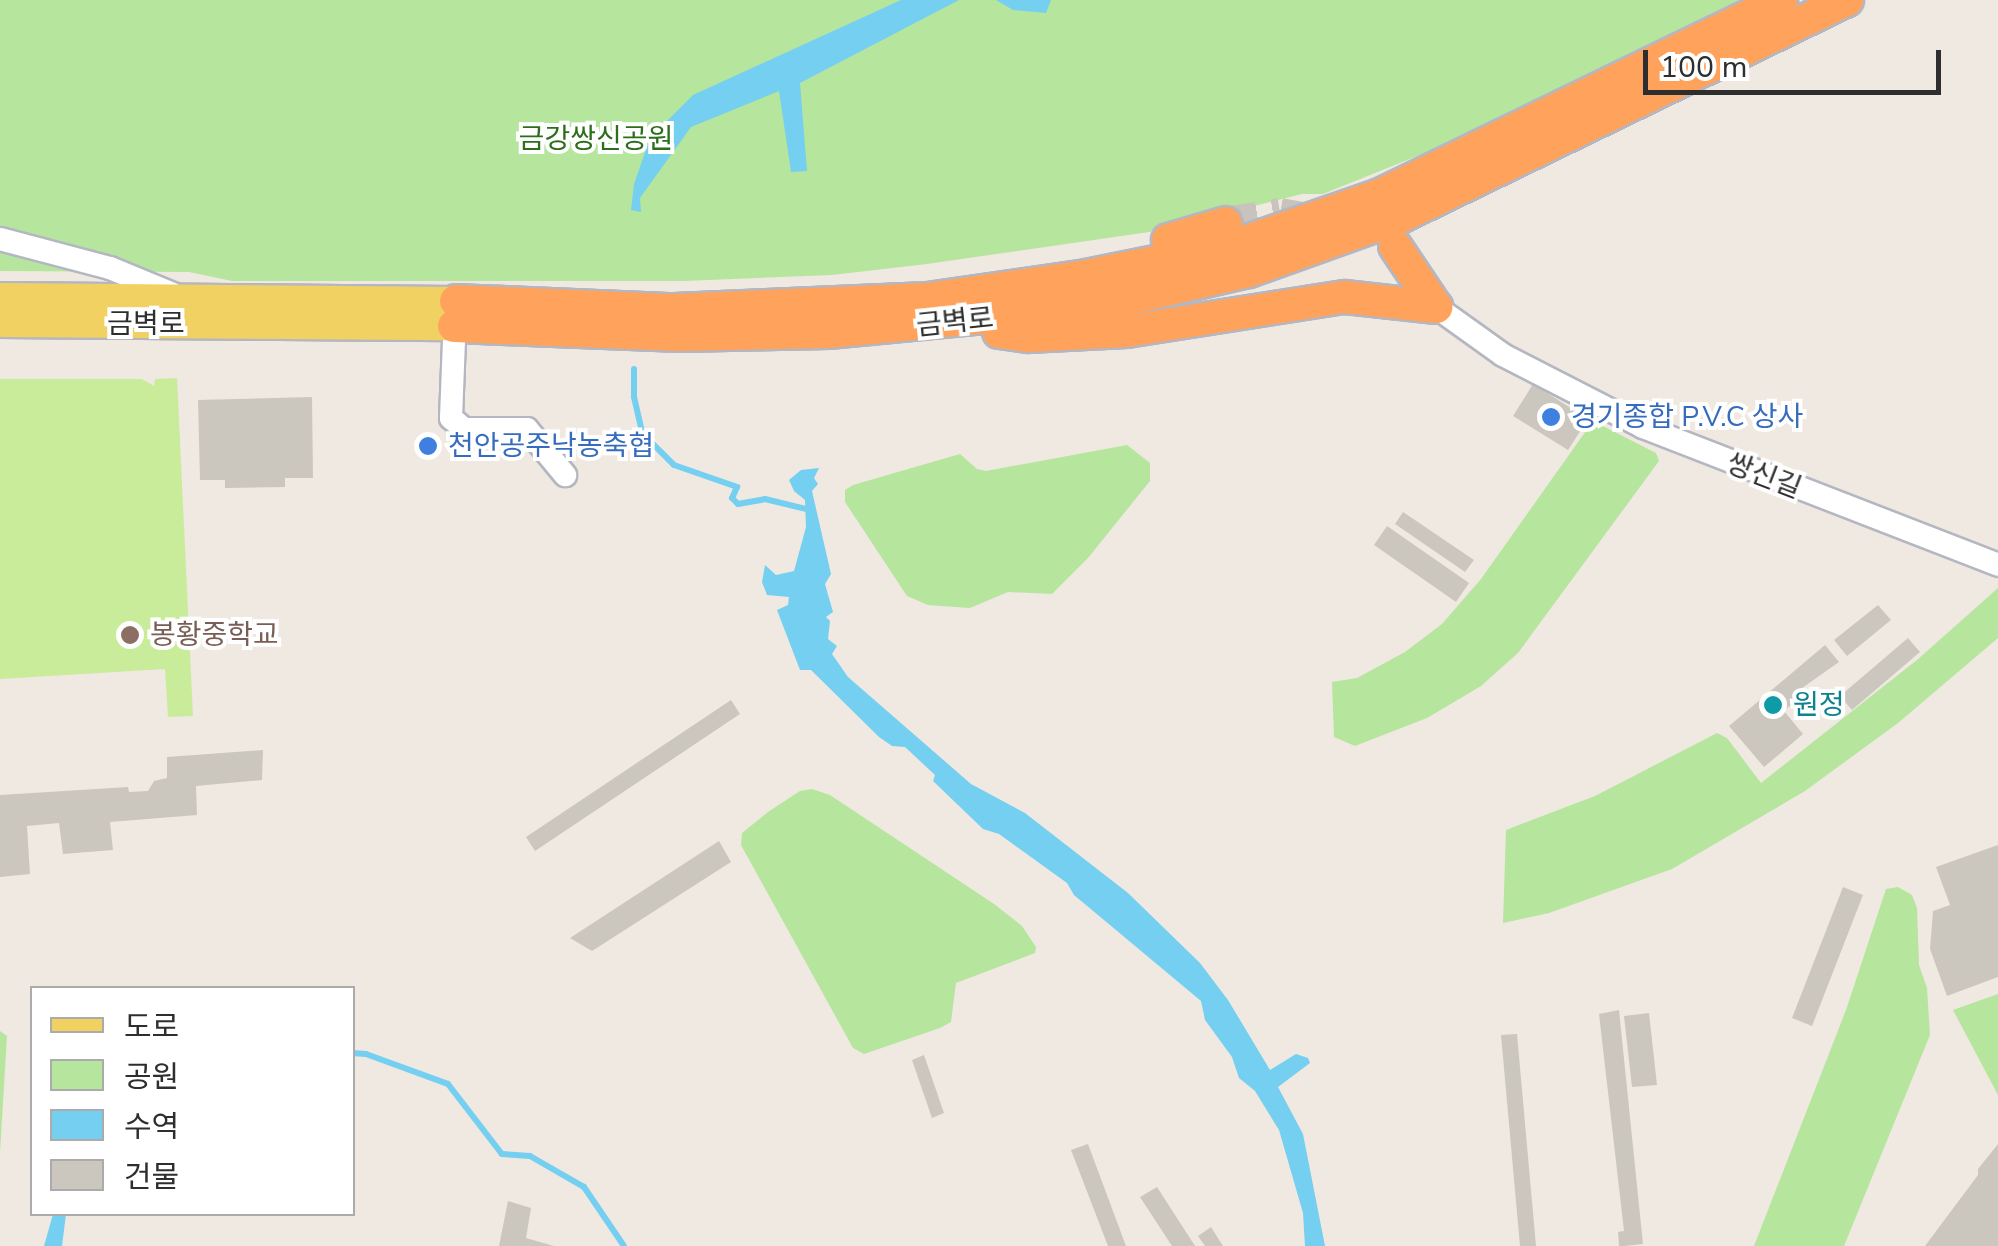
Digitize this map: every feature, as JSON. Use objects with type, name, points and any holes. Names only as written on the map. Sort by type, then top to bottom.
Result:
[{"type":"highway","name":"금벽로","points":[[456,313],[769,308],[927,299],[1086,276],[1233,246],[1380,196],[1781,0]]},
{"type":"highway","name":"금벽로","points":[[456,313],[680,334],[936,325],[1097,306],[1266,265],[1400,217],[1847,0]]},
{"type":"highway","points":[[769,308],[1089,258],[1226,223]]},
{"type":"highway","points":[[1395,246],[1436,307]]},
{"type":"highway","points":[[936,325],[1029,336],[1127,331],[1345,297],[1436,307]]},
{"type":"main road","name":"금벽로","points":[[0,297],[186,298],[456,313]]},
{"type":"main road","name":"금벽로","points":[[0,323],[456,313]]},
{"type":"street","points":[[0,239],[110,268],[186,298]]},
{"type":"street","name":"쌍신길","points":[[1436,307],[1503,355],[1643,427],[1998,565]]},
{"type":"street","points":[[456,313],[451,418],[464,429],[527,430],[565,474]]},
{"type":"green space","name":"금강쌍신공원","points":[[0,0],[1739,0],[1442,146],[1323,194],[1302,194],[1149,232],[832,275],[684,281],[232,281],[189,272],[0,271]]},
{"type":"green space","points":[[177,378],[193,716],[168,717],[165,669],[0,679],[0,379],[142,379],[154,386],[155,379]]},
{"type":"green space","points":[[1593,421],[1656,453],[1659,461],[1518,653],[1481,686],[1427,718],[1355,746],[1334,737],[1332,682],[1357,678],[1405,652],[1442,624],[1481,579]]},
{"type":"green space","points":[[1127,445],[1150,463],[1150,481],[1088,558],[1052,594],[1008,592],[970,608],[928,605],[907,596],[845,502],[845,490],[853,485],[960,454],[977,469],[986,471]]},
{"type":"green space","points":[[1998,588],[1998,638],[1898,723],[1805,791],[1672,869],[1549,913],[1503,923],[1506,830],[1595,796],[1717,733],[1727,738],[1761,783],[1917,660]]},
{"type":"green space","points":[[812,789],[830,795],[994,904],[1022,926],[1036,947],[1035,953],[956,983],[951,1022],[940,1028],[864,1054],[853,1048],[741,845],[742,833],[768,812],[800,791]]},
{"type":"green space","points":[[1898,887],[1912,895],[1917,908],[1919,965],[1927,988],[1930,1035],[1844,1246],[1754,1246],[1846,1010],[1886,889]]},
{"type":"green space","points":[[1998,994],[1998,1095],[1953,1010]]},
{"type":"green space","points":[[0,1031],[7,1036],[0,1152]]},
{"type":"water","points":[[901,0],[959,0],[800,83],[807,171],[791,172],[779,91],[691,127],[640,198],[641,212],[631,210],[634,184],[650,138],[693,95]]},
{"type":"water","points":[[996,0],[1051,0],[1046,13],[1013,10]]},
{"type":"water","points":[[819,468],[814,478],[818,484],[812,491],[831,574],[825,584],[833,612],[826,617],[830,621],[828,639],[837,646],[832,654],[848,677],[971,784],[1025,813],[1128,893],[1200,963],[1228,1000],[1270,1070],[1296,1054],[1308,1058],[1310,1063],[1278,1087],[1303,1134],[1325,1246],[1305,1246],[1303,1213],[1279,1130],[1255,1091],[1239,1078],[1232,1057],[1205,1020],[1201,1001],[1074,895],[1067,883],[999,834],[983,829],[933,781],[935,775],[905,747],[892,746],[879,737],[811,670],[800,670],[777,610],[788,605],[789,597],[767,595],[762,582],[765,565],[776,575],[794,571],[806,527],[805,500],[789,480],[801,470]]},
{"type":"water","points":[[52,1216],[66,1216],[62,1246],[44,1246]]},
{"type":"building","name":"경기종합 P.V.C 상사","points":[[1533,384],[1588,419],[1568,450],[1513,416]]},
{"type":"building","points":[[312,397],[313,478],[285,478],[285,487],[225,488],[225,480],[200,480],[198,400]]},
{"type":"building","points":[[1403,512],[1474,560],[1465,572],[1395,524]]},
{"type":"building","points":[[1387,526],[1469,583],[1456,602],[1374,545]]},
{"type":"building","points":[[1878,605],[1891,620],[1847,656],[1834,640]]},
{"type":"building","points":[[1908,638],[1920,652],[1852,710],[1840,696]]},
{"type":"building","name":"원정","points":[[1825,645],[1839,662],[1795,693],[1799,698],[1784,711],[1803,734],[1764,767],[1729,726]]},
{"type":"building","points":[[731,700],[740,714],[535,851],[526,837]]},
{"type":"building","points":[[263,750],[262,780],[196,786],[197,815],[110,822],[113,850],[63,854],[59,823],[27,826],[30,874],[0,877],[0,795],[128,787],[129,792],[148,791],[154,781],[167,778],[167,757]]},
{"type":"building","points":[[719,841],[731,862],[592,951],[570,938]]},
{"type":"building","points":[[1998,845],[1998,977],[1947,996],[1930,949],[1933,911],[1950,905],[1936,867]]},
{"type":"building","points":[[1843,887],[1863,895],[1812,1026],[1792,1018]]},
{"type":"building","points":[[1619,1010],[1643,1244],[1624,1246],[1619,1246],[1618,1232],[1624,1231],[1599,1014]]},
{"type":"building","points":[[1649,1013],[1657,1085],[1632,1087],[1624,1016]]},
{"type":"building","points":[[1517,1034],[1536,1246],[1520,1246],[1501,1035]]},
{"type":"building","points":[[924,1055],[944,1113],[932,1118],[912,1060]]},
{"type":"building","points":[[1088,1144],[1126,1246],[1108,1246],[1071,1150]]},
{"type":"building","points":[[1998,1144],[1998,1246],[1925,1246],[1978,1175],[1978,1169]]},
{"type":"building","points":[[1157,1187],[1195,1246],[1172,1246],[1140,1197]]},
{"type":"building","points":[[508,1201],[531,1208],[526,1238],[554,1246],[499,1246]]},
{"type":"building","points":[[1211,1227],[1223,1246],[1205,1246],[1198,1236]]},
{"type":"waterway","points":[[634,369],[634,397],[642,433],[674,465],[737,487],[732,498],[738,504],[765,499],[810,510]]},
{"type":"waterway","points":[[355,1053],[448,1084],[502,1154],[530,1156],[584,1187],[624,1246]]},
{"type":"tunnel","points":[[1226,223],[1280,214],[1315,220]]},
{"type":"place","name":"경기종합 P.V.C 상사","points":[[1551,417]]},
{"type":"place","name":"천안공주낙농축협","points":[[428,446]]},
{"type":"place","name":"봉황중학교","points":[[130,635]]},
{"type":"place","name":"원정","points":[[1773,705]]}]
